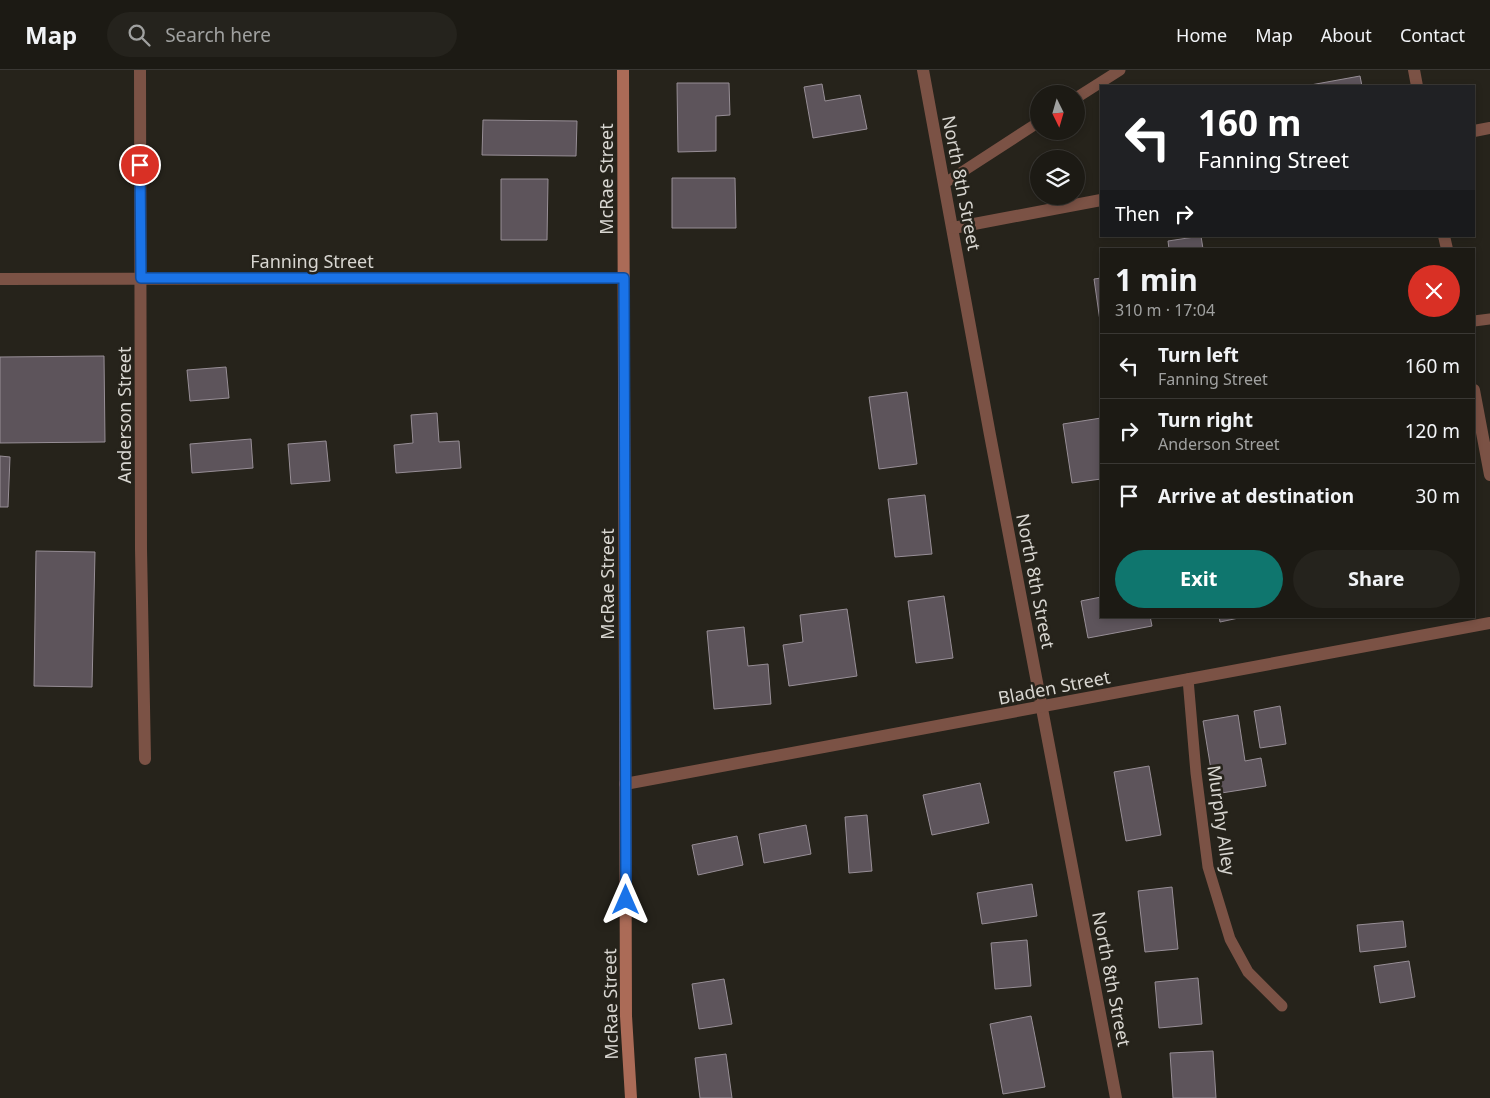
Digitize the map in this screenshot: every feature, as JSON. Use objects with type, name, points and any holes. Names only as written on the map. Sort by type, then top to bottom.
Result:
[{"type":"street","name":"Anderson Street","points":[[140,70],[141,549],[144,759]]},
{"type":"street","name":"McRae Street","points":[[623,70],[626,1016],[631,1098]]},
{"type":"street","name":"North 8th Street","points":[[923,70],[985,409],[1116,1098]]},
{"type":"street","points":[[1414,70],[1417,85]]},
{"type":"street","points":[[1475,131],[1490,128]]},
{"type":"street","points":[[953,228],[1100,200]]},
{"type":"street","name":"Fanning Street","points":[[0,279],[624,278]]},
{"type":"street","points":[[1475,395],[1490,475]]},
{"type":"street","name":"Bladen Street","points":[[625,784],[1490,622]]},
{"type":"lane","points":[[1085,92],[1120,70]]},
{"type":"lane","points":[[944,183],[1030,128]]},
{"type":"lane","points":[[1475,321],[1490,319]]},
{"type":"lane","name":"Murphy Alley","points":[[1188,679],[1196,773],[1208,867],[1230,939],[1248,972],[1282,1006]]},
{"type":"building","points":[[1360,76],[1362,85],[1310,85]]},
{"type":"building","points":[[677,83],[729,83],[730,115],[716,116],[716,151],[678,152]]},
{"type":"building","points":[[822,84],[825,101],[860,95],[867,129],[813,138],[804,87]]},
{"type":"building","points":[[483,120],[577,121],[576,156],[482,155]]},
{"type":"building","points":[[672,178],[735,178],[736,228],[672,228]]},
{"type":"building","points":[[501,179],[548,179],[547,240],[501,240]]},
{"type":"building","points":[[1201,237],[1203,248],[1169,248],[1168,241]]},
{"type":"building","points":[[1100,278],[1100,321],[1094,279]]},
{"type":"building","points":[[104,356],[105,442],[0,443],[0,357]]},
{"type":"building","points":[[226,367],[229,398],[190,401],[187,370]]},
{"type":"building","points":[[907,392],[917,464],[879,469],[869,397]]},
{"type":"building","points":[[437,413],[439,442],[459,441],[461,468],[396,473],[394,445],[413,443],[411,415]]},
{"type":"building","points":[[1100,418],[1100,479],[1072,483],[1063,424]]},
{"type":"building","points":[[251,439],[253,468],[192,473],[190,444]]},
{"type":"building","points":[[326,441],[330,481],[291,484],[288,444]]},
{"type":"building","points":[[0,456],[10,457],[8,507],[0,507]]},
{"type":"building","points":[[925,495],[932,554],[895,557],[888,499]]},
{"type":"building","points":[[36,551],[95,552],[92,687],[34,686]]},
{"type":"building","points":[[944,596],[953,658],[916,663],[908,601]]},
{"type":"building","points":[[1100,597],[1100,618],[1150,618],[1152,626],[1088,638],[1081,601]]},
{"type":"building","points":[[847,609],[857,676],[789,686],[783,645],[803,642],[800,615]]},
{"type":"building","points":[[1219,618],[1239,618],[1220,622]]},
{"type":"building","points":[[744,627],[748,666],[768,664],[771,704],[714,709],[707,631]]},
{"type":"building","points":[[1280,706],[1286,744],[1260,748],[1254,711]]},
{"type":"building","points":[[1238,715],[1245,761],[1261,758],[1266,786],[1215,794],[1203,721]]},
{"type":"building","points":[[1149,766],[1161,835],[1126,841],[1114,772]]},
{"type":"building","points":[[980,783],[989,823],[932,835],[923,795]]},
{"type":"building","points":[[867,815],[872,871],[849,873],[845,817]]},
{"type":"building","points":[[806,825],[811,854],[764,863],[759,834]]},
{"type":"building","points":[[737,836],[743,865],[698,875],[692,845]]},
{"type":"building","points":[[1032,884],[1037,916],[982,924],[977,893]]},
{"type":"building","points":[[1172,887],[1178,949],[1145,952],[1138,891]]},
{"type":"building","points":[[1403,921],[1406,947],[1360,952],[1357,925]]},
{"type":"building","points":[[1027,940],[1031,986],[995,989],[991,943]]},
{"type":"building","points":[[1409,961],[1415,997],[1380,1003],[1374,966]]},
{"type":"building","points":[[1198,978],[1202,1024],[1159,1028],[1155,982]]},
{"type":"building","points":[[724,979],[732,1024],[699,1029],[692,984]]},
{"type":"building","points":[[1031,1016],[1045,1087],[1003,1094],[990,1024]]},
{"type":"building","points":[[1213,1051],[1216,1098],[1173,1098],[1170,1053]]},
{"type":"building","points":[[726,1054],[732,1098],[700,1098],[695,1058]]},
{"type":"route","points":[[140,165],[141,278],[624,278],[626,900]]}]
